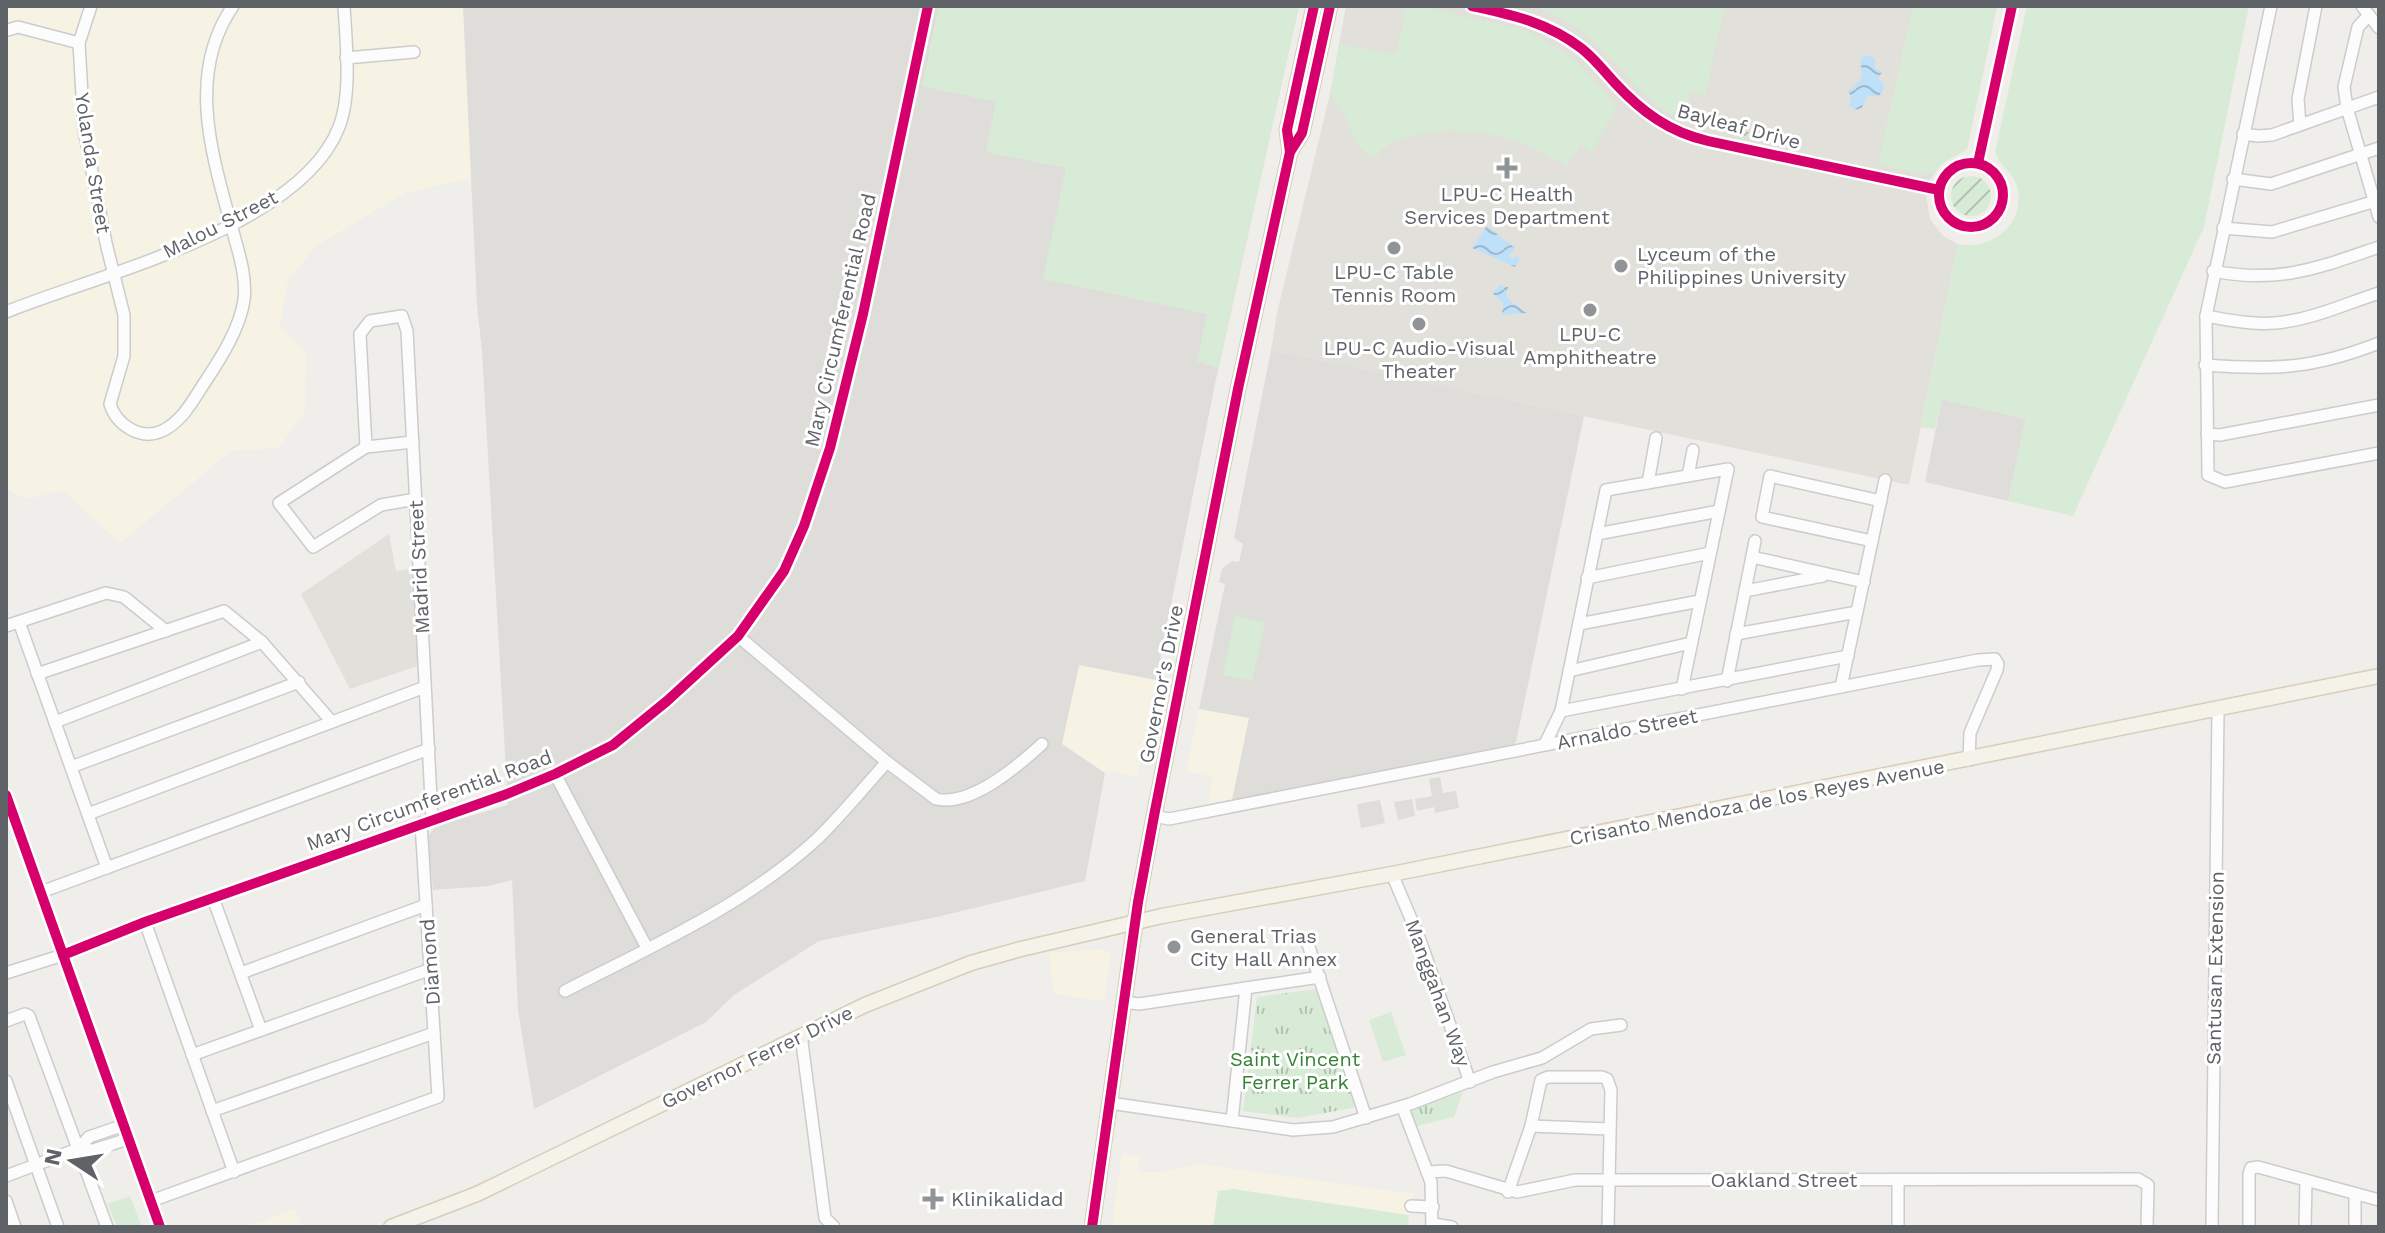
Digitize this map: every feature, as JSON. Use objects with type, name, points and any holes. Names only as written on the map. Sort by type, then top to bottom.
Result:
[{"type":"main road","name":"Governor's Drive","points":[[1290,152],[1287,130],[1314,6]]},
{"type":"main road","name":"Governor's Drive","points":[[1092,1227],[1135,923],[1154,816],[1238,389],[1290,152],[1302,133],[1330,6]]},
{"type":"main road","name":"Crisanto Mendoza de los Reyes Avenue","points":[[1135,923],[1969,760],[2379,676]]},
{"type":"main road","name":"Governor Ferrer Drive","points":[[391,1227],[477,1194],[865,1005],[971,963],[1135,923]]},
{"type":"street","name":"Yolanda Street","points":[[91,6],[79,43],[84,130],[124,315],[121,371],[110,404],[118,421],[126,427],[157,434],[183,416],[216,366],[244,301],[245,285],[209,138],[205,106],[211,49],[221,23],[233,6]]},
{"type":"street","name":"Malou Street","points":[[6,312],[171,252],[277,198],[311,170],[340,126],[346,58],[344,6]]},
{"type":"street","name":"Mary Circumferential Road","points":[[6,973],[63,955],[145,922],[555,774],[613,745],[738,636],[784,571],[804,526],[830,448],[863,314],[928,6]]},
{"type":"street","name":"Bayleaf Drive","points":[[1472,6],[1525,17],[1554,31],[1589,55],[1645,112],[1676,131],[1939,190]]},
{"type":"street","points":[[1978,163],[2012,6]]},
{"type":"street","points":[[2271,6],[2206,316],[2208,475],[2225,482],[2379,453]]},
{"type":"street","points":[[2300,125],[2298,99],[2316,6]]},
{"type":"street","points":[[2379,28],[2366,10],[2358,27],[2344,87],[2347,108],[2377,201],[2379,217]]},
{"type":"street","points":[[8,30],[18,27],[79,43]]},
{"type":"street","points":[[346,58],[414,52]]},
{"type":"street","points":[[2243,134],[2272,135],[2379,97]]},
{"type":"street","points":[[2233,179],[2271,184],[2379,148]]},
{"type":"street","points":[[1967,162],[1978,163],[1995,173],[2003,191],[1999,210],[1989,221],[1970,227],[1952,221],[1940,205],[1939,190],[1945,175],[1967,162]]},
{"type":"street","points":[[2223,228],[2272,232],[2377,201]]},
{"type":"street","points":[[2213,271],[2255,277],[2290,275],[2379,247]]},
{"type":"street","points":[[2206,316],[2277,323],[2314,315],[2379,293]]},
{"type":"street","name":"Madrid Street","points":[[366,447],[360,334],[370,321],[402,316],[407,331],[429,749],[427,821]]},
{"type":"street","points":[[2205,365],[2278,369],[2323,362],[2379,343]]},
{"type":"street","points":[[2207,434],[2220,435],[2379,405]]},
{"type":"street","points":[[1648,483],[1656,438]]},
{"type":"street","points":[[413,442],[366,447],[279,503],[313,547],[381,505],[416,499]]},
{"type":"street","points":[[1688,476],[1693,450]]},
{"type":"street","points":[[1545,744],[1561,711],[1606,490],[1728,469],[1682,689]]},
{"type":"street","points":[[1872,541],[1762,517],[1770,476],[1881,501]]},
{"type":"street","points":[[1841,687],[1885,480]]},
{"type":"street","points":[[1597,534],[1719,511]]},
{"type":"street","points":[[1727,681],[1755,541]]},
{"type":"street","points":[[1587,578],[1710,553]]},
{"type":"street","points":[[1752,557],[1864,582]]},
{"type":"street","points":[[1745,591],[1829,574]]},
{"type":"street","points":[[6,626],[106,593],[124,597],[166,631]]},
{"type":"street","points":[[1579,624],[1700,601]]},
{"type":"street","points":[[37,674],[224,611],[262,642],[332,722]]},
{"type":"street","points":[[1736,634],[1857,612]]},
{"type":"street","points":[[19,622],[107,868]]},
{"type":"street","points":[[738,636],[887,762],[936,799],[946,801],[971,793],[1008,774],[1042,744]]},
{"type":"street","points":[[55,722],[262,642]]},
{"type":"street","points":[[1569,671],[1691,643]]},
{"type":"street","points":[[1561,711],[1848,656]]},
{"type":"street","name":"Arnaldo Street","points":[[1154,816],[1169,819],[1995,659],[1997,670],[1970,733],[1969,760]]},
{"type":"street","points":[[71,767],[299,682]]},
{"type":"street","points":[[88,814],[425,687]]},
{"type":"street","name":"Santusan Extension","points":[[2212,1227],[2218,710]]},
{"type":"street","points":[[41,892],[429,749]]},
{"type":"street","points":[[565,991],[701,922],[761,883],[816,840],[887,762]]},
{"type":"street","points":[[555,774],[647,948]]},
{"type":"street","points":[[6,795],[160,1227]]},
{"type":"street","name":"Diamond","points":[[234,1172],[436,1099],[439,1092],[426,905],[427,821]]},
{"type":"street","name":"Manggahan Way","points":[[1110,1103],[1293,1130],[1333,1127],[1470,1082],[1436,984],[1392,874]]},
{"type":"street","points":[[213,898],[261,1030]]},
{"type":"street","points":[[241,973],[426,905]]},
{"type":"street","points":[[145,922],[234,1172],[151,1201]]},
{"type":"street","points":[[1307,941],[1366,1118]]},
{"type":"street","points":[[192,1055],[431,969]]},
{"type":"street","points":[[1124,1002],[1139,1004],[1320,977]]},
{"type":"street","points":[[1232,1121],[1246,988]]},
{"type":"street","points":[[6,1021],[25,1014],[29,1016],[107,1227]]},
{"type":"street","points":[[1470,1082],[1542,1058],[1591,1029],[1621,1025]]},
{"type":"street","points":[[212,1111],[434,1033]]},
{"type":"street","points":[[801,1035],[825,1218],[834,1227]]},
{"type":"street","points":[[1508,1192],[1531,1126],[1539,1085],[1544,1078],[1602,1077],[1607,1079],[1611,1090],[1608,1227]]},
{"type":"street","points":[[6,1081],[58,1227]]},
{"type":"street","points":[[1404,1111],[1427,1172],[1433,1207],[1432,1225],[1452,1227]]},
{"type":"street","points":[[78,1149],[89,1137],[124,1125]]},
{"type":"street","points":[[1531,1126],[1609,1129]]},
{"type":"street","points":[[6,1176],[78,1149],[93,1150],[128,1139]]},
{"type":"street","points":[[2249,1227],[2251,1168],[2258,1167],[2379,1200]]},
{"type":"street","name":"Oakland Street","points":[[1427,1172],[1446,1171],[1508,1192],[1575,1180],[2138,1179],[2146,1182],[2149,1190],[2147,1227]]},
{"type":"street","points":[[1898,1180],[1898,1227]]},
{"type":"street","points":[[2305,1227],[2306,1182]]},
{"type":"street","points":[[2355,1194],[2355,1227]]},
{"type":"street","points":[[6,1201],[15,1227]]},
{"type":"street","points":[[1411,1206],[1433,1207]]},
{"type":"shaded area","points":[[6,6],[463,6],[472,178],[405,193],[316,246],[288,280],[280,327],[306,353],[305,411],[279,448],[231,451],[120,543],[63,490],[27,499],[6,489]]},
{"type":"shaded area","points":[[463,6],[1299,6],[1215,384],[1156,680],[1079,665],[1062,744],[1105,773],[1085,881],[937,917],[819,941],[734,995],[706,1022],[534,1109],[518,1010],[512,880],[489,886],[433,890],[428,836],[436,826],[508,805],[477,305]]},
{"type":"shaded area","name":"Lyceum of the Philippines University","points":[[1346,6],[1997,6],[1967,149],[1941,164],[1926,193],[1930,219],[1943,236],[1958,244],[1909,485],[1271,350],[1277,313],[1330,94]]},
{"type":"shaded area","points":[[1271,350],[1584,416],[1516,742],[1511,747],[1232,800],[1249,718],[1199,709],[1225,584],[1219,582],[1222,569],[1232,561],[1239,562],[1243,544],[1234,538]]},
{"type":"shaded area","points":[[1942,399],[2026,419],[2008,501],[1925,482]]},
{"type":"shaded area","points":[[389,534],[396,571],[416,568],[420,665],[350,689],[301,594]]},
{"type":"shaded area","points":[[1080,665],[1156,680],[1137,777],[1107,770],[1105,773],[1062,744]]},
{"type":"shaded area","points":[[1199,709],[1250,718],[1232,800],[1208,804],[1213,777],[1186,771]]},
{"type":"shaded area","points":[[1440,777],[1443,793],[1456,791],[1459,808],[1435,813],[1434,807],[1417,811],[1415,799],[1432,796],[1429,779]]},
{"type":"shaded area","points":[[1412,799],[1415,816],[1398,820],[1394,802]]},
{"type":"shaded area","points":[[1380,800],[1385,823],[1361,828],[1357,804]]},
{"type":"shaded area","points":[[1102,949],[1111,954],[1104,1001],[1054,994],[1049,953]]},
{"type":"shaded area","points":[[1122,1154],[1140,1157],[1137,1172],[1163,1172],[1200,1164],[1413,1194],[1408,1227],[1112,1227]]},
{"type":"shaded area","points":[[295,1209],[302,1227],[246,1227]]},
{"type":"green space","points":[[939,6],[1299,6],[1218,368],[1197,361],[1207,314],[1043,279],[1066,168],[986,152],[996,102],[922,86]]},
{"type":"green space","points":[[1406,6],[1419,6],[1526,30],[1574,59],[1617,105],[1592,152],[1581,144],[1567,166],[1513,141],[1456,131],[1400,139],[1381,150],[1377,154],[1379,158],[1368,154],[1356,141],[1344,113],[1330,94],[1340,44],[1396,55]]},
{"type":"green space","points":[[1533,6],[1725,6],[1705,95],[1690,92],[1683,121],[1656,104],[1582,32]]},
{"type":"green space","points":[[1913,6],[1997,6],[1967,149],[1941,164],[1934,172],[1924,175],[1878,164]]},
{"type":"green space","points":[[2027,6],[2249,6],[2204,227],[2073,516],[2008,501],[2026,419],[1942,399],[1935,429],[1921,427],[1958,244],[1984,243],[1995,238],[2013,221],[2017,209],[2019,197],[2016,183],[1995,152]]},
{"type":"green space","points":[[1726,127],[1800,143],[1799,148],[1722,131]]},
{"type":"green space","points":[[1971,176],[1985,182],[1991,196],[1985,210],[1971,216],[1957,210],[1951,196],[1957,182]]},
{"type":"green space","points":[[1235,616],[1265,622],[1252,681],[1223,675]]},
{"type":"green space","name":"Saint Vincent Ferrer Park","points":[[1316,989],[1357,1107],[1298,1118],[1243,1111],[1257,997]]},
{"type":"green space","points":[[1391,1012],[1406,1055],[1383,1062],[1369,1020]]},
{"type":"green space","points":[[1463,1092],[1454,1117],[1416,1126],[1410,1109]]},
{"type":"green space","points":[[1233,1189],[1409,1215],[1408,1227],[1213,1227],[1218,1191]]},
{"type":"green space","points":[[130,1196],[142,1227],[117,1227],[108,1204]]},
{"type":"water","points":[[1864,55],[1875,58],[1875,68],[1882,72],[1878,79],[1883,82],[1884,88],[1879,96],[1867,96],[1862,108],[1855,110],[1849,105],[1851,97],[1848,91],[1860,80],[1860,62]]},
{"type":"water","points":[[1487,226],[1515,248],[1509,256],[1513,259],[1517,255],[1520,259],[1515,267],[1472,248]]},
{"type":"water","points":[[1499,285],[1508,287],[1506,295],[1510,301],[1527,313],[1502,315],[1503,303],[1493,294]]},
{"type":"cycle path","points":[[63,955],[145,922],[507,794],[555,774],[613,745],[738,636],[784,571],[804,526],[830,448],[863,314],[928,6]]},
{"type":"cycle path","points":[[1290,152],[1287,130],[1314,6]]},
{"type":"cycle path","points":[[1092,1227],[1138,902],[1154,816],[1238,389],[1290,152],[1302,133],[1330,6]]},
{"type":"cycle path","points":[[1472,6],[1529,21],[1568,39],[1590,56],[1635,103],[1657,120],[1681,132],[1708,141],[1939,190]]},
{"type":"cycle path","points":[[1978,163],[2012,6]]},
{"type":"cycle path","points":[[1965,163],[1977,163],[1994,172],[2001,183],[2003,195],[2001,207],[1994,218],[1977,227],[1965,227],[1953,222],[1944,213],[1939,201],[1939,189],[1944,177],[1953,168],[1965,163]]},
{"type":"cycle path","points":[[6,795],[160,1227]]},
{"type":"place","name":"LPU-C Health Services Department","points":[[1507,168]]},
{"type":"place","name":"LPU-C Table Tennis Room","points":[[1394,248]]},
{"type":"place","name":"Lyceum of the Philippines University","points":[[1621,266]]},
{"type":"place","name":"LPU-C Amphitheatre","points":[[1590,310]]},
{"type":"place","name":"LPU-C Audio-Visual Theater","points":[[1419,324]]},
{"type":"place","name":"General Trias City Hall Annex","points":[[1174,947]]},
{"type":"place","name":"Klinikalidad","points":[[933,1199]]}]
